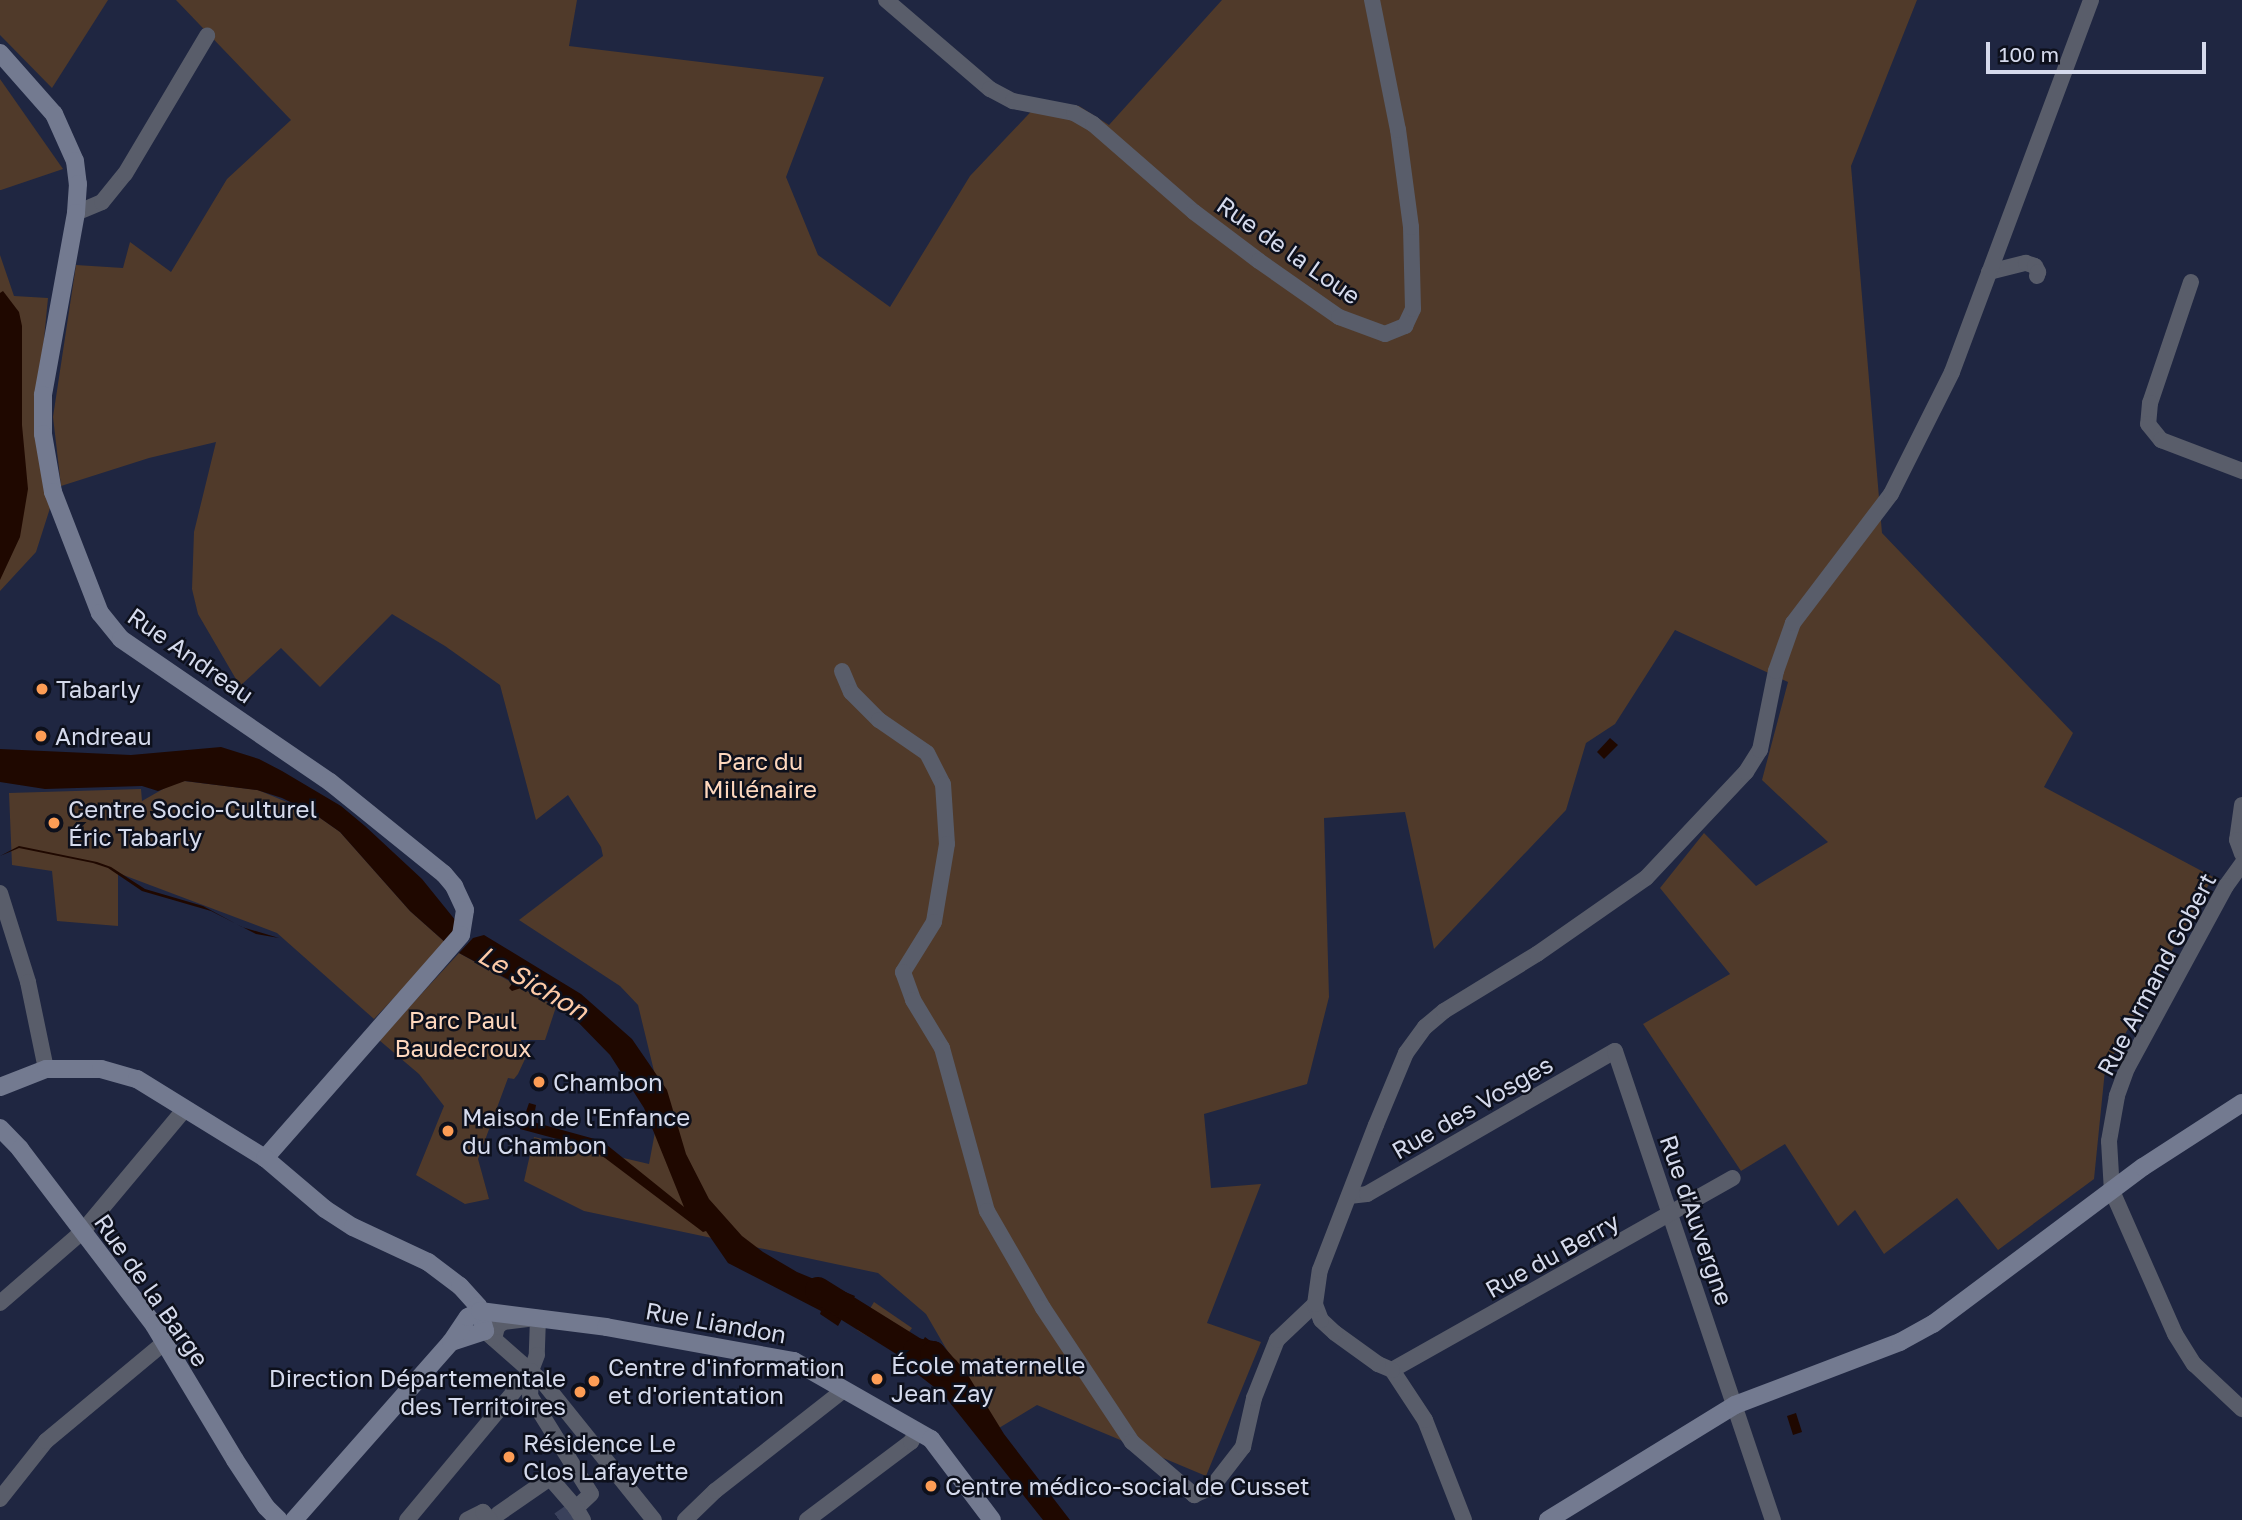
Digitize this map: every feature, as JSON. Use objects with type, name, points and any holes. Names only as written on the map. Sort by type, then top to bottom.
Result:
[{"type":"main road","name":"Rue Andreau","points":[[0,53],[54,114],[68,140],[78,184],[76,213],[43,395],[43,434],[53,492],[100,613],[121,639],[330,782],[444,874],[454,886],[465,910],[461,934],[265,1158]]},
{"type":"main road","points":[[0,1087],[46,1069],[102,1069],[137,1079],[265,1158],[325,1209],[353,1227],[428,1262],[460,1286],[480,1311],[489,1335],[452,1342]]},
{"type":"main road","points":[[1548,1520],[1735,1405],[1900,1342],[1933,1324],[2112,1191],[2206,1124],[2242,1103]]},
{"type":"main road","name":"Rue de la Barge","points":[[0,1128],[20,1149],[165,1342],[235,1460],[266,1507],[279,1520]]},
{"type":"main road","points":[[294,1520],[452,1342],[468,1317],[480,1311]]},
{"type":"main road","name":"Rue Liandon","points":[[480,1311],[606,1326],[794,1361],[931,1439],[992,1520]]},
{"type":"street","name":"Rue de la Loue","points":[[886,0],[990,89],[1013,101],[1074,113],[1093,124],[1194,212],[1259,261],[1339,317],[1385,334],[1405,326],[1413,309],[1411,227],[1398,130],[1373,0]]},
{"type":"street","points":[[1464,1520],[1425,1420],[1392,1370],[1378,1364],[1335,1333],[1321,1320],[1315,1304],[1320,1270],[1406,1053],[1425,1027],[1444,1010],[1537,954],[1646,878],[1746,772],[1760,750],[1776,671],[1793,624],[1891,494],[1952,372],[2091,0]]},
{"type":"street","points":[[76,213],[102,202],[125,174],[207,36]]},
{"type":"street","points":[[1989,272],[2026,263],[2035,266],[2037,276]]},
{"type":"street","points":[[2191,282],[2150,403],[2148,424],[2161,440],[2242,471]]},
{"type":"street","points":[[842,671],[851,692],[879,720],[927,753],[943,784],[947,844],[934,922],[903,972],[913,1000],[942,1048],[987,1211],[1044,1308],[1132,1442],[1194,1495],[1212,1487],[1243,1447],[1254,1398],[1277,1340],[1315,1304]]},
{"type":"street","points":[[2242,806],[2237,840],[2242,854]]},
{"type":"street","name":"Rue Armand Gobert","points":[[2112,1191],[2109,1141],[2117,1096],[2127,1068],[2226,886],[2242,864]]},
{"type":"street","points":[[0,893],[28,982],[46,1069]]},
{"type":"street","name":"Rue des Vosges","points":[[1349,1196],[1367,1194],[1615,1051]]},
{"type":"street","name":"Rue d'Auvergne","points":[[1615,1051],[1773,1520]]},
{"type":"street","points":[[0,1303],[82,1232],[185,1109]]},
{"type":"street","name":"Rue du Berry","points":[[1392,1370],[1733,1178]]},
{"type":"street","points":[[2112,1191],[2175,1334],[2194,1364],[2242,1409]]},
{"type":"street","points":[[467,1520],[483,1512],[494,1517],[550,1478],[579,1514],[590,1494],[530,1396],[531,1371],[537,1355],[538,1318],[503,1322],[489,1335],[531,1371],[583,1430],[654,1520]]},
{"type":"street","points":[[0,1499],[46,1441],[165,1342]]},
{"type":"street","points":[[407,1520],[531,1371]]},
{"type":"street","points":[[696,1517],[716,1491],[844,1390]]},
{"type":"street","points":[[807,1520],[911,1442],[917,1431]]},
{"type":"green space","points":[[0,0],[108,0],[52,88],[0,35]]},
{"type":"green space","name":"Parc du Millénaire","points":[[176,0],[577,0],[569,46],[824,77],[786,177],[818,255],[890,307],[970,176],[1041,101],[1079,106],[1109,125],[1222,0],[1917,0],[1851,166],[1882,533],[2073,733],[2044,787],[2213,877],[2105,1070],[2094,1179],[1998,1250],[1957,1198],[1884,1254],[1855,1210],[1838,1226],[1785,1144],[1741,1171],[1643,1024],[1730,974],[1660,888],[1704,833],[1756,886],[1828,842],[1762,780],[1788,682],[1675,630],[1615,724],[1586,743],[1566,810],[1434,949],[1405,812],[1324,818],[1329,997],[1307,1084],[1204,1114],[1211,1188],[1261,1184],[1207,1323],[1261,1342],[1206,1476],[1037,1405],[994,1431],[926,1314],[878,1273],[584,1211],[524,1181],[534,1137],[649,1164],[661,1100],[638,1005],[620,986],[519,920],[603,856],[601,847],[568,795],[536,820],[500,685],[445,646],[392,614],[320,687],[281,648],[240,686],[198,614],[192,589],[194,532],[216,442],[149,458],[61,486],[53,417],[76,265],[123,268],[130,242],[171,272],[227,179],[291,120]]},
{"type":"green space","points":[[0,79],[63,169],[1,190],[0,190]]},
{"type":"green space","points":[[0,255],[14,296],[48,298],[35,432],[51,505],[36,552],[0,591]]},
{"type":"green space","points":[[184,781],[258,790],[313,813],[340,832],[410,911],[446,943],[374,1019],[277,933],[118,873],[118,926],[57,921],[52,871],[12,865],[9,793],[141,789],[142,801],[170,785]]},
{"type":"green space","name":"Parc Paul Baudecroux","points":[[459,953],[556,1007],[545,1040],[521,1040],[525,1059],[514,1079],[508,1078],[478,1159],[489,1199],[465,1204],[416,1175],[444,1106],[419,1074],[379,1040]]},
{"type":"green space","points":[[874,1302],[912,1328],[895,1352],[857,1330]]},
{"type":"water","points":[[3,291],[19,312],[22,326],[22,425],[28,489],[20,537],[0,580],[0,293]]},
{"type":"water","points":[[1610,738],[1618,745],[1604,759],[1597,752]]},
{"type":"water","points":[[221,747],[259,759],[341,806],[422,879],[460,926],[446,943],[410,911],[340,832],[313,813],[257,790],[185,781],[158,791],[142,786],[45,789],[0,782],[0,749],[131,755]]},
{"type":"water","points":[[19,846],[111,867],[145,889],[203,906],[236,924],[211,911],[142,891],[108,868],[93,863],[19,848],[0,856]]},
{"type":"water","points":[[243,927],[279,938],[256,934]]},
{"type":"water","points":[[484,935],[581,994],[632,1039],[667,1090],[686,1154],[709,1199],[742,1236],[763,1252],[797,1272],[855,1296],[838,1326],[820,1314],[821,1311],[728,1263],[706,1231],[703,1232],[605,1158],[587,1147],[520,1129],[529,1103],[536,1105],[533,1122],[602,1141],[684,1207],[644,1108],[610,1055],[573,1017],[524,987],[512,991],[509,988],[513,982],[459,953],[473,938]]},
{"type":"water","points":[[925,1337],[956,1360],[966,1372],[1004,1434],[1070,1520],[1043,1520],[943,1394],[907,1366]]},
{"type":"water","points":[[1796,1413],[1802,1432],[1793,1435],[1787,1416]]},
{"type":"waterway","name":"Le Sichon","points":[[818,1290],[916,1351],[933,1354],[945,1368]]},
{"type":"tunnel","points":[[559,1520],[576,1508]]},
{"type":"place","name":"Tabarly","points":[[42,689]]},
{"type":"place","name":"Andreau","points":[[41,736]]},
{"type":"place","name":"Centre Socio-Culturel Éric Tabarly","points":[[54,823]]},
{"type":"place","name":"Chambon","points":[[539,1082]]},
{"type":"place","name":"Maison de l'Enfance du Chambon","points":[[448,1131]]},
{"type":"place","name":"École maternelle Jean Zay","points":[[877,1379]]},
{"type":"place","name":"Centre d'information et d'orientation","points":[[594,1381]]},
{"type":"place","name":"Direction Départementale des Territoires","points":[[580,1392]]},
{"type":"place","name":"Résidence Le Clos Lafayette","points":[[509,1457]]},
{"type":"place","name":"Centre médico-social de Cusset","points":[[931,1486]]}]
